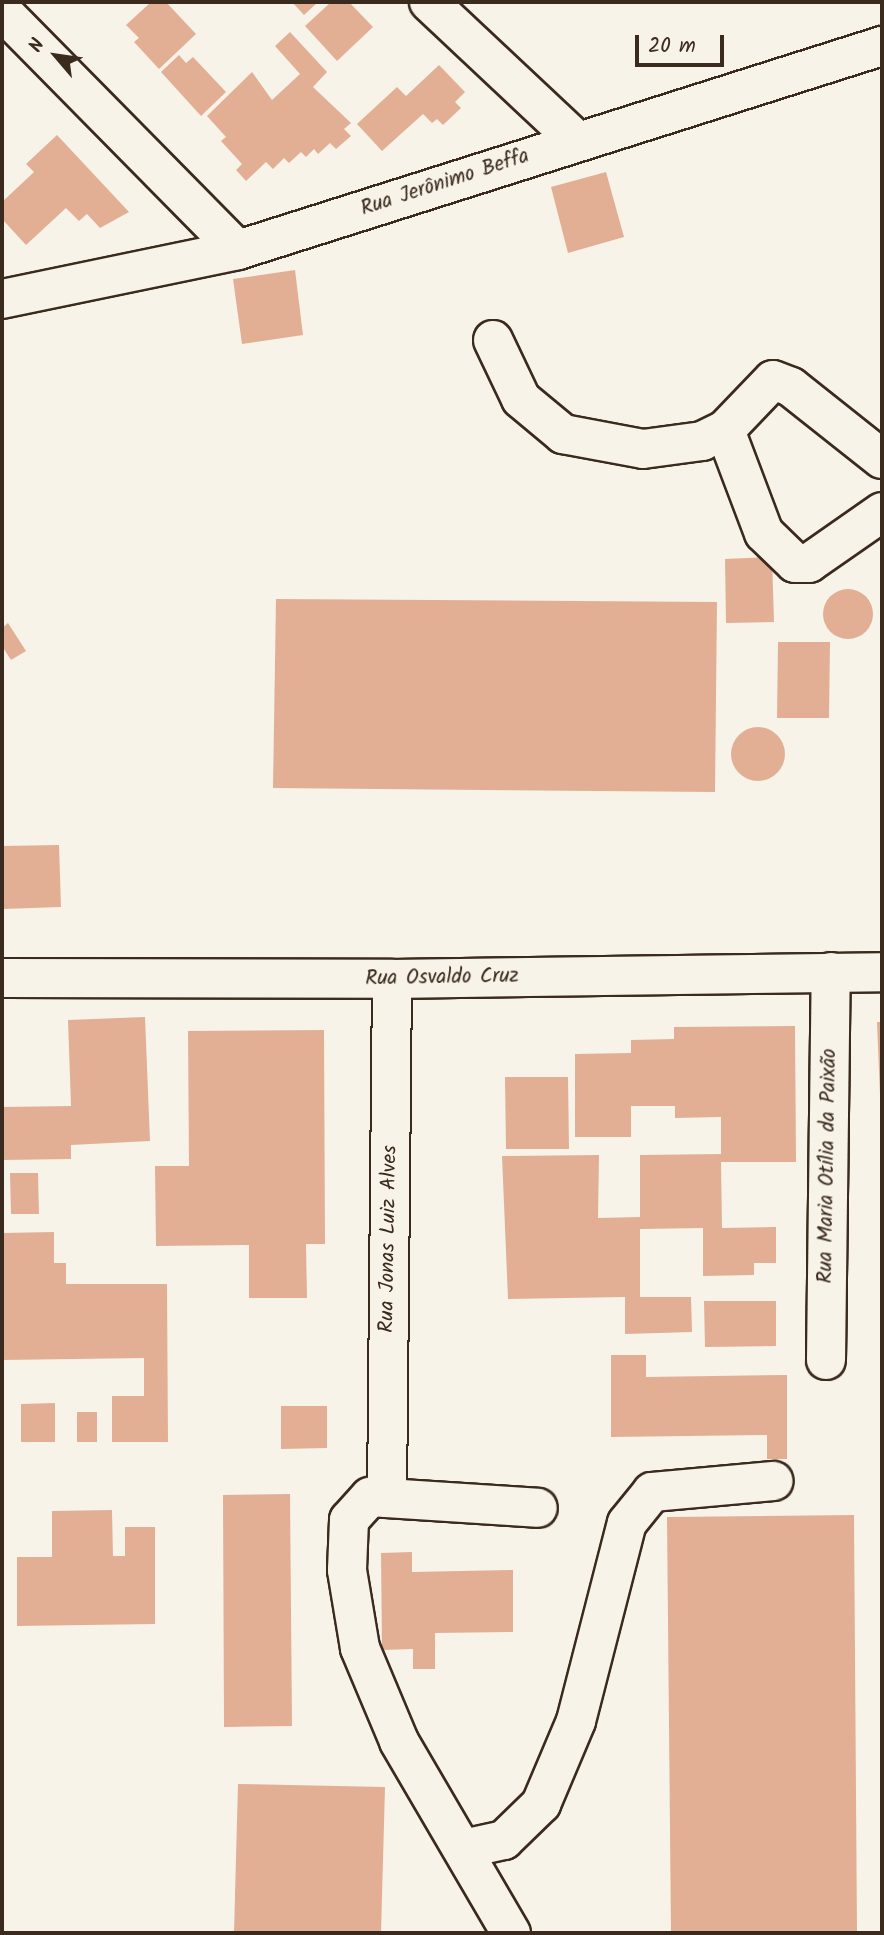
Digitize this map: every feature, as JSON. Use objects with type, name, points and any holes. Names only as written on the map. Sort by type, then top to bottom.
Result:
[{"type":"main road","points":[[429,2],[578,141]]},
{"type":"main road","points":[[2,11],[238,250]]},
{"type":"main road","name":"Rua Jerônimo Beffa","points":[[2,299],[238,250],[882,46]]},
{"type":"main road","points":[[493,340],[521,400],[563,434],[643,449],[702,441],[725,430],[773,380],[791,387],[882,459]]},
{"type":"main road","points":[[725,430],[764,533],[794,564],[810,563],[882,512]]},
{"type":"main road","name":"Rua Maria Otília da Paixão","points":[[826,1360],[831,972]]},
{"type":"main road","name":"Rua Osvaldo Cruz","points":[[2,978],[392,979],[882,972]]},
{"type":"main road","name":"Rua Jonas Luiz Alves","points":[[387,1498],[392,979]]},
{"type":"main road","points":[[463,1849],[504,1840],[541,1804],[576,1721],[626,1523],[652,1492],[774,1481]]},
{"type":"main road","points":[[511,1933],[400,1741],[360,1648],[347,1570],[349,1520],[370,1497],[538,1508]]},
{"type":"building","points":[[151,2],[166,2],[196,34],[159,69],[134,42],[139,38],[126,25]]},
{"type":"building","points":[[292,2],[318,2],[304,15]]},
{"type":"building","points":[[331,2],[349,2],[373,27],[337,61],[305,26]]},
{"type":"building","points":[[290,32],[327,72],[313,87],[351,123],[344,129],[351,136],[336,149],[330,143],[318,154],[314,149],[306,157],[301,152],[289,163],[284,158],[273,169],[266,162],[246,181],[236,170],[242,164],[221,141],[226,137],[207,116],[252,72],[272,100],[300,74],[275,46]]},
{"type":"building","points":[[179,55],[186,63],[193,57],[226,92],[201,116],[161,72]]},
{"type":"building","points":[[439,65],[465,92],[455,102],[461,108],[443,125],[437,119],[432,123],[423,114],[382,151],[357,124],[397,87],[406,96]]},
{"type":"building","points":[[57,135],[129,212],[100,228],[87,214],[79,221],[66,208],[26,245],[2,219],[2,202],[34,172],[26,164]]},
{"type":"building","points":[[606,172],[624,237],[568,253],[551,187]]},
{"type":"building","points":[[295,270],[303,335],[242,344],[233,279]]},
{"type":"building","points":[[772,557],[774,622],[726,623],[725,559]]},
{"type":"building","points":[[848,589],[866,596],[873,614],[866,632],[848,639],[830,632],[823,614],[830,596]]},
{"type":"building","points":[[276,599],[717,602],[715,792],[273,788]]},
{"type":"building","points":[[8,623],[26,651],[11,660],[2,646],[2,628]]},
{"type":"building","points":[[778,642],[830,642],[829,718],[777,718]]},
{"type":"building","points":[[758,727],[777,735],[785,754],[777,773],[758,781],[739,773],[731,754],[739,735]]},
{"type":"building","points":[[59,845],[61,907],[2,909],[2,846]]},
{"type":"building","points":[[145,1017],[150,1141],[71,1145],[71,1159],[2,1160],[2,1107],[71,1106],[68,1020]]},
{"type":"building","points":[[877,1022],[882,1022],[882,1095],[880,1095]]},
{"type":"building","points":[[795,1026],[796,1162],[721,1162],[722,1228],[776,1227],[776,1263],[754,1263],[754,1275],[703,1276],[703,1228],[640,1229],[640,1297],[691,1297],[692,1332],[625,1334],[625,1297],[508,1299],[502,1156],[599,1155],[598,1218],[640,1217],[640,1155],[721,1154],[721,1117],[675,1118],[675,1106],[631,1106],[631,1137],[575,1137],[575,1054],[631,1053],[631,1040],[674,1039],[674,1027]]},
{"type":"building","points":[[324,1030],[325,1244],[306,1244],[307,1298],[249,1298],[249,1245],[156,1246],[155,1166],[189,1166],[188,1031]]},
{"type":"building","points":[[505,1077],[568,1077],[569,1149],[506,1149]]},
{"type":"building","points":[[10,1173],[38,1173],[39,1214],[11,1214]]},
{"type":"building","points":[[54,1232],[54,1263],[66,1263],[66,1284],[167,1284],[168,1442],[112,1442],[112,1396],[144,1396],[144,1358],[2,1360],[2,1233]]},
{"type":"building","points":[[704,1301],[776,1301],[776,1346],[705,1347]]},
{"type":"building","points":[[611,1355],[646,1355],[646,1377],[787,1375],[787,1459],[767,1459],[767,1435],[611,1437]]},
{"type":"building","points":[[55,1403],[55,1442],[21,1442],[21,1404]]},
{"type":"building","points":[[281,1406],[327,1406],[327,1448],[281,1449]]},
{"type":"building","points":[[77,1412],[97,1412],[97,1442],[77,1442]]},
{"type":"building","points":[[290,1494],[292,1726],[224,1727],[223,1495]]},
{"type":"building","points":[[112,1510],[113,1556],[125,1556],[125,1527],[155,1527],[155,1624],[17,1626],[17,1557],[52,1557],[52,1511]]},
{"type":"building","points":[[854,1515],[857,1933],[671,1933],[667,1517]]},
{"type":"building","points":[[412,1552],[412,1572],[513,1570],[513,1632],[435,1633],[435,1669],[413,1669],[413,1649],[382,1650],[381,1553]]},
{"type":"building","points":[[238,1784],[385,1787],[381,1933],[234,1933]]}]
